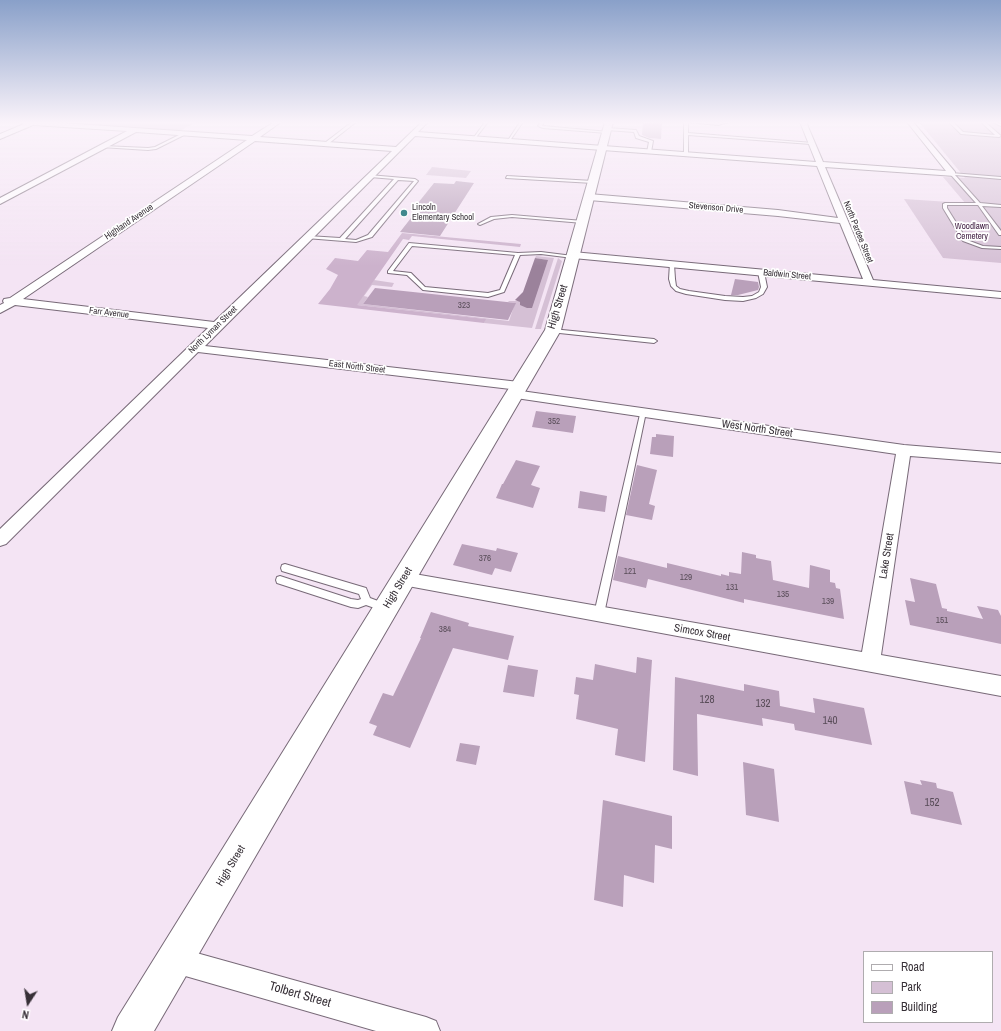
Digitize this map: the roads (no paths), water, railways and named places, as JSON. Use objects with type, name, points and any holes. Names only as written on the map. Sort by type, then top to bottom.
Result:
[{"type":"main road","name":"High Street","points":[[132,1031],[175,960],[376,604],[403,579],[552,331],[596,170]]},
{"type":"street","points":[[0,201],[59,170]]},
{"type":"street","name":"Highland Avenue","points":[[0,310],[206,170]]},
{"type":"street","name":"North Lyman Street","points":[[0,539],[376,170]]},
{"type":"street","name":"North Pardee Street","points":[[822,170],[869,282]]},
{"type":"street","points":[[895,170],[952,174]]},
{"type":"street","points":[[949,170],[952,174]]},
{"type":"street","name":"Stevenson Drive","points":[[591,190],[843,221]]},
{"type":"street","name":"Baldwin Street","points":[[573,256],[1001,295]]},
{"type":"street","name":"Farr Avenue","points":[[0,300],[217,326]]},
{"type":"street","name":"East North Street","points":[[195,348],[517,390]]},
{"type":"street","name":"West North Street","points":[[517,390],[643,412],[904,450],[1001,458]]},
{"type":"street","name":"Lake Street","points":[[870,663],[904,450]]},
{"type":"street","name":"Simcox Street","points":[[403,579],[1001,686]]},
{"type":"street","name":"Tolbert Street","points":[[175,960],[426,1031]]},
{"type":"lane","points":[[952,174],[1001,178]]},
{"type":"lane","points":[[952,174],[979,204],[1001,234]]},
{"type":"lane","points":[[308,237],[356,241],[370,236],[416,181],[370,176]]},
{"type":"lane","points":[[507,177],[591,190]]},
{"type":"lane","points":[[341,240],[397,178]]},
{"type":"lane","points":[[1001,206],[979,204],[945,204],[945,208],[965,241],[974,245],[1001,248]]},
{"type":"lane","points":[[480,224],[493,218],[512,216],[583,222]]},
{"type":"lane","points":[[518,254],[502,291],[488,295],[423,288],[409,274],[390,272],[411,244],[518,254],[541,253],[573,256]]},
{"type":"lane","points":[[672,264],[672,279],[674,286],[678,290],[688,293],[726,298],[743,299],[754,297],[761,293],[764,287],[761,272]]},
{"type":"lane","points":[[552,331],[654,341]]},
{"type":"lane","points":[[599,614],[643,412]]},
{"type":"lane","points":[[285,568],[363,591],[376,604]]},
{"type":"lane","points":[[280,580],[351,603],[376,604]]},
{"type":"place","name":"Lincoln Elementary School","points":[[404,213]]},
{"type":"park label","name":"Woodlawn Cemetery","points":[[972,232]]}]
